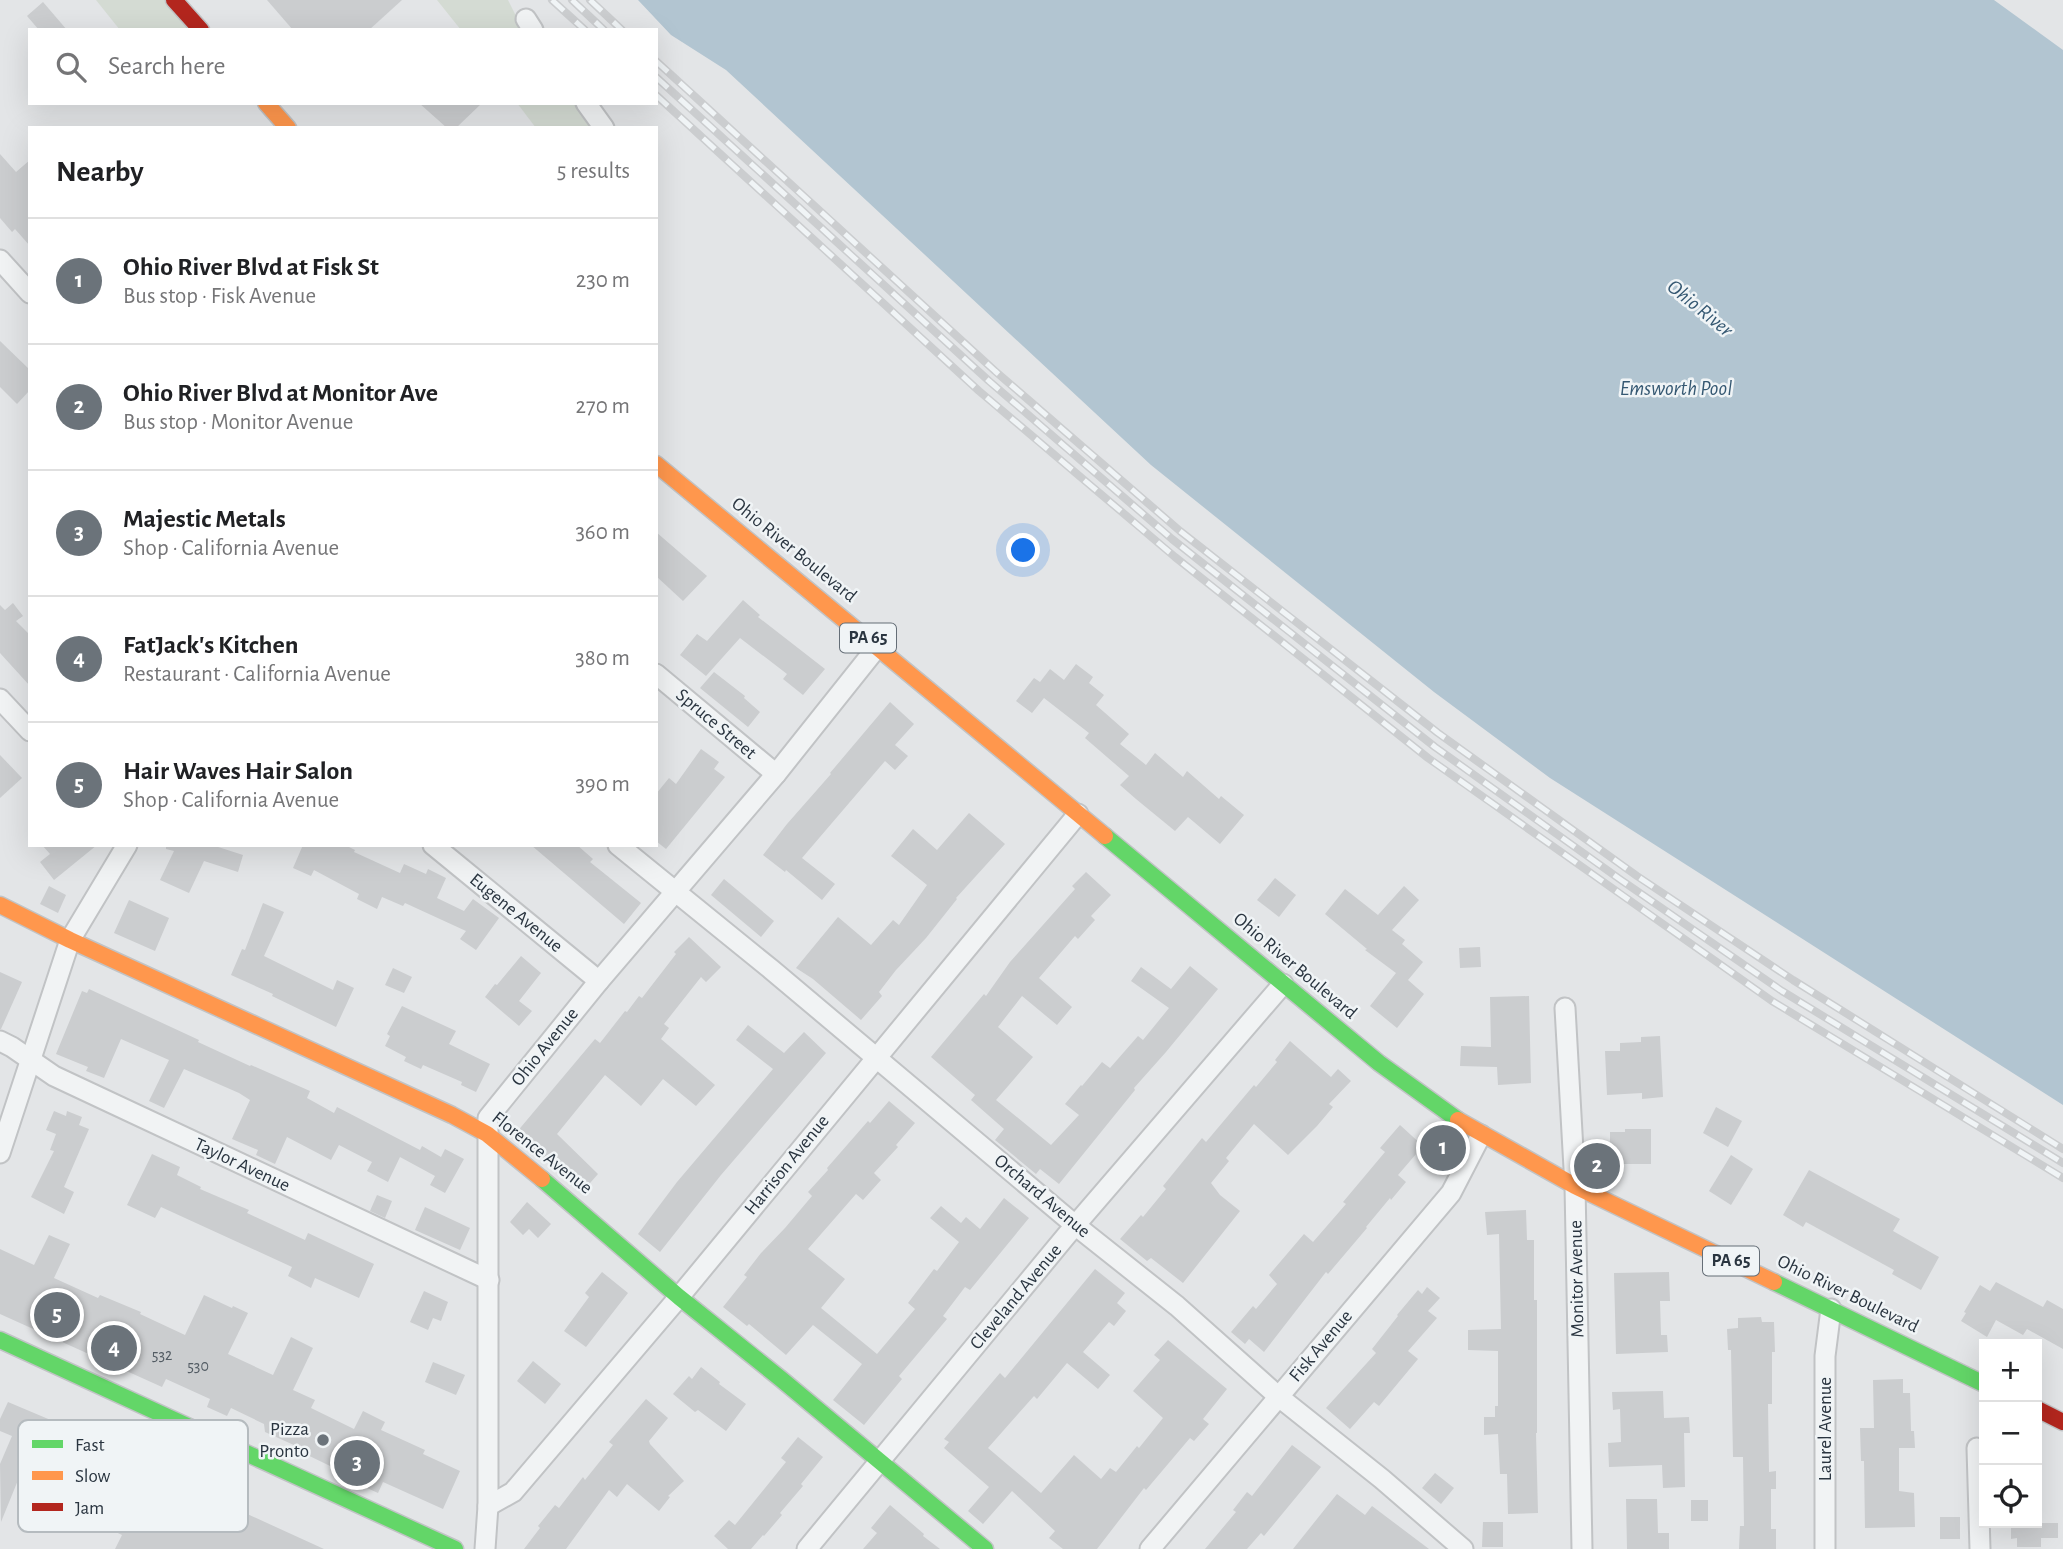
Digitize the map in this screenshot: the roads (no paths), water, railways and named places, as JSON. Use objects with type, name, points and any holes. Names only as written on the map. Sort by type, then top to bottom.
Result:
[{"type":"main road","points":[[174,0],[199,28]]},
{"type":"main road","points":[[268,105],[286,126]]},
{"type":"main road","name":"Ohio River Boulevard","points":[[658,466],[1384,1067],[1457,1120],[1575,1186],[1979,1382]]},
{"type":"main road","name":"Florence Avenue","points":[[0,905],[70,940],[452,1115],[487,1134],[580,1210],[679,1297],[985,1549]]},
{"type":"main road","points":[[0,1340],[174,1420]]},
{"type":"main road","points":[[2042,1412],[2063,1422]]},
{"type":"main road","points":[[248,1454],[455,1549]]},
{"type":"street","points":[[587,105],[603,126]]},
{"type":"street","points":[[0,260],[28,291]]},
{"type":"street","name":"Ohio Avenue","points":[[485,1549],[488,1506],[488,1118],[599,981],[776,774],[878,646]]},
{"type":"street","name":"Spruce Street","points":[[658,676],[776,774]]},
{"type":"street","points":[[0,699],[28,729]]},
{"type":"street","name":"Harrison Avenue","points":[[488,1506],[513,1492],[679,1297],[1078,814]]},
{"type":"street","points":[[0,1153],[70,940],[126,847]]},
{"type":"street","name":"Eugene Avenue","points":[[435,847],[599,981]]},
{"type":"street","name":"Orchard Avenue","points":[[620,847],[772,970],[1075,1225],[1177,1306],[1279,1397],[1464,1549]]},
{"type":"street","name":"Cleveland Avenue","points":[[807,1549],[1075,1225],[1283,984]]},
{"type":"street","name":"Monitor Avenue","points":[[1565,1008],[1575,1186],[1582,1549]]},
{"type":"street","name":"Taylor Avenue","points":[[0,1041],[54,1076],[489,1280]]},
{"type":"street","name":"Fisk Avenue","points":[[1150,1549],[1451,1193],[1480,1135]]},
{"type":"street","name":"Laurel Avenue","points":[[1825,1549],[1825,1356],[1831,1309]]},
{"type":"street","points":[[1978,1448],[1980,1549]]},
{"type":"water","name":"Emsworth Pool","points":[[638,0],[1994,0],[2063,50],[2063,1105],[1550,778],[1434,692],[1151,465],[726,70],[671,35]]},
{"type":"railway","points":[[552,0],[583,28]]},
{"type":"railway","points":[[572,0],[602,28]]},
{"type":"railway","points":[[590,0],[620,28]]},
{"type":"railway","points":[[658,63],[995,371],[1180,531],[1438,733],[1637,876],[1793,980],[2063,1149]]},
{"type":"railway","points":[[658,79],[989,381],[1172,539],[1435,747],[1782,991],[2063,1163]]},
{"type":"railway","points":[[658,97],[979,391],[1175,557],[1428,758],[1772,1001],[2063,1178]]},
{"type":"place","name":"Ohio River Blvd at Fisk St","points":[[1443,1148]]},
{"type":"place","name":"Ohio River Blvd at Monitor Ave","points":[[1597,1166]]},
{"type":"place","name":"Hair Waves Hair Salon","points":[[57,1315]]},
{"type":"place","name":"FatJack's Kitchen","points":[[114,1348]]},
{"type":"place","name":"Pizza Pronto","points":[[323,1440]]},
{"type":"place","name":"Majestic Metals","points":[[357,1463]]},
{"type":"water label","name":"Ohio River","points":[[1700,308]]}]
